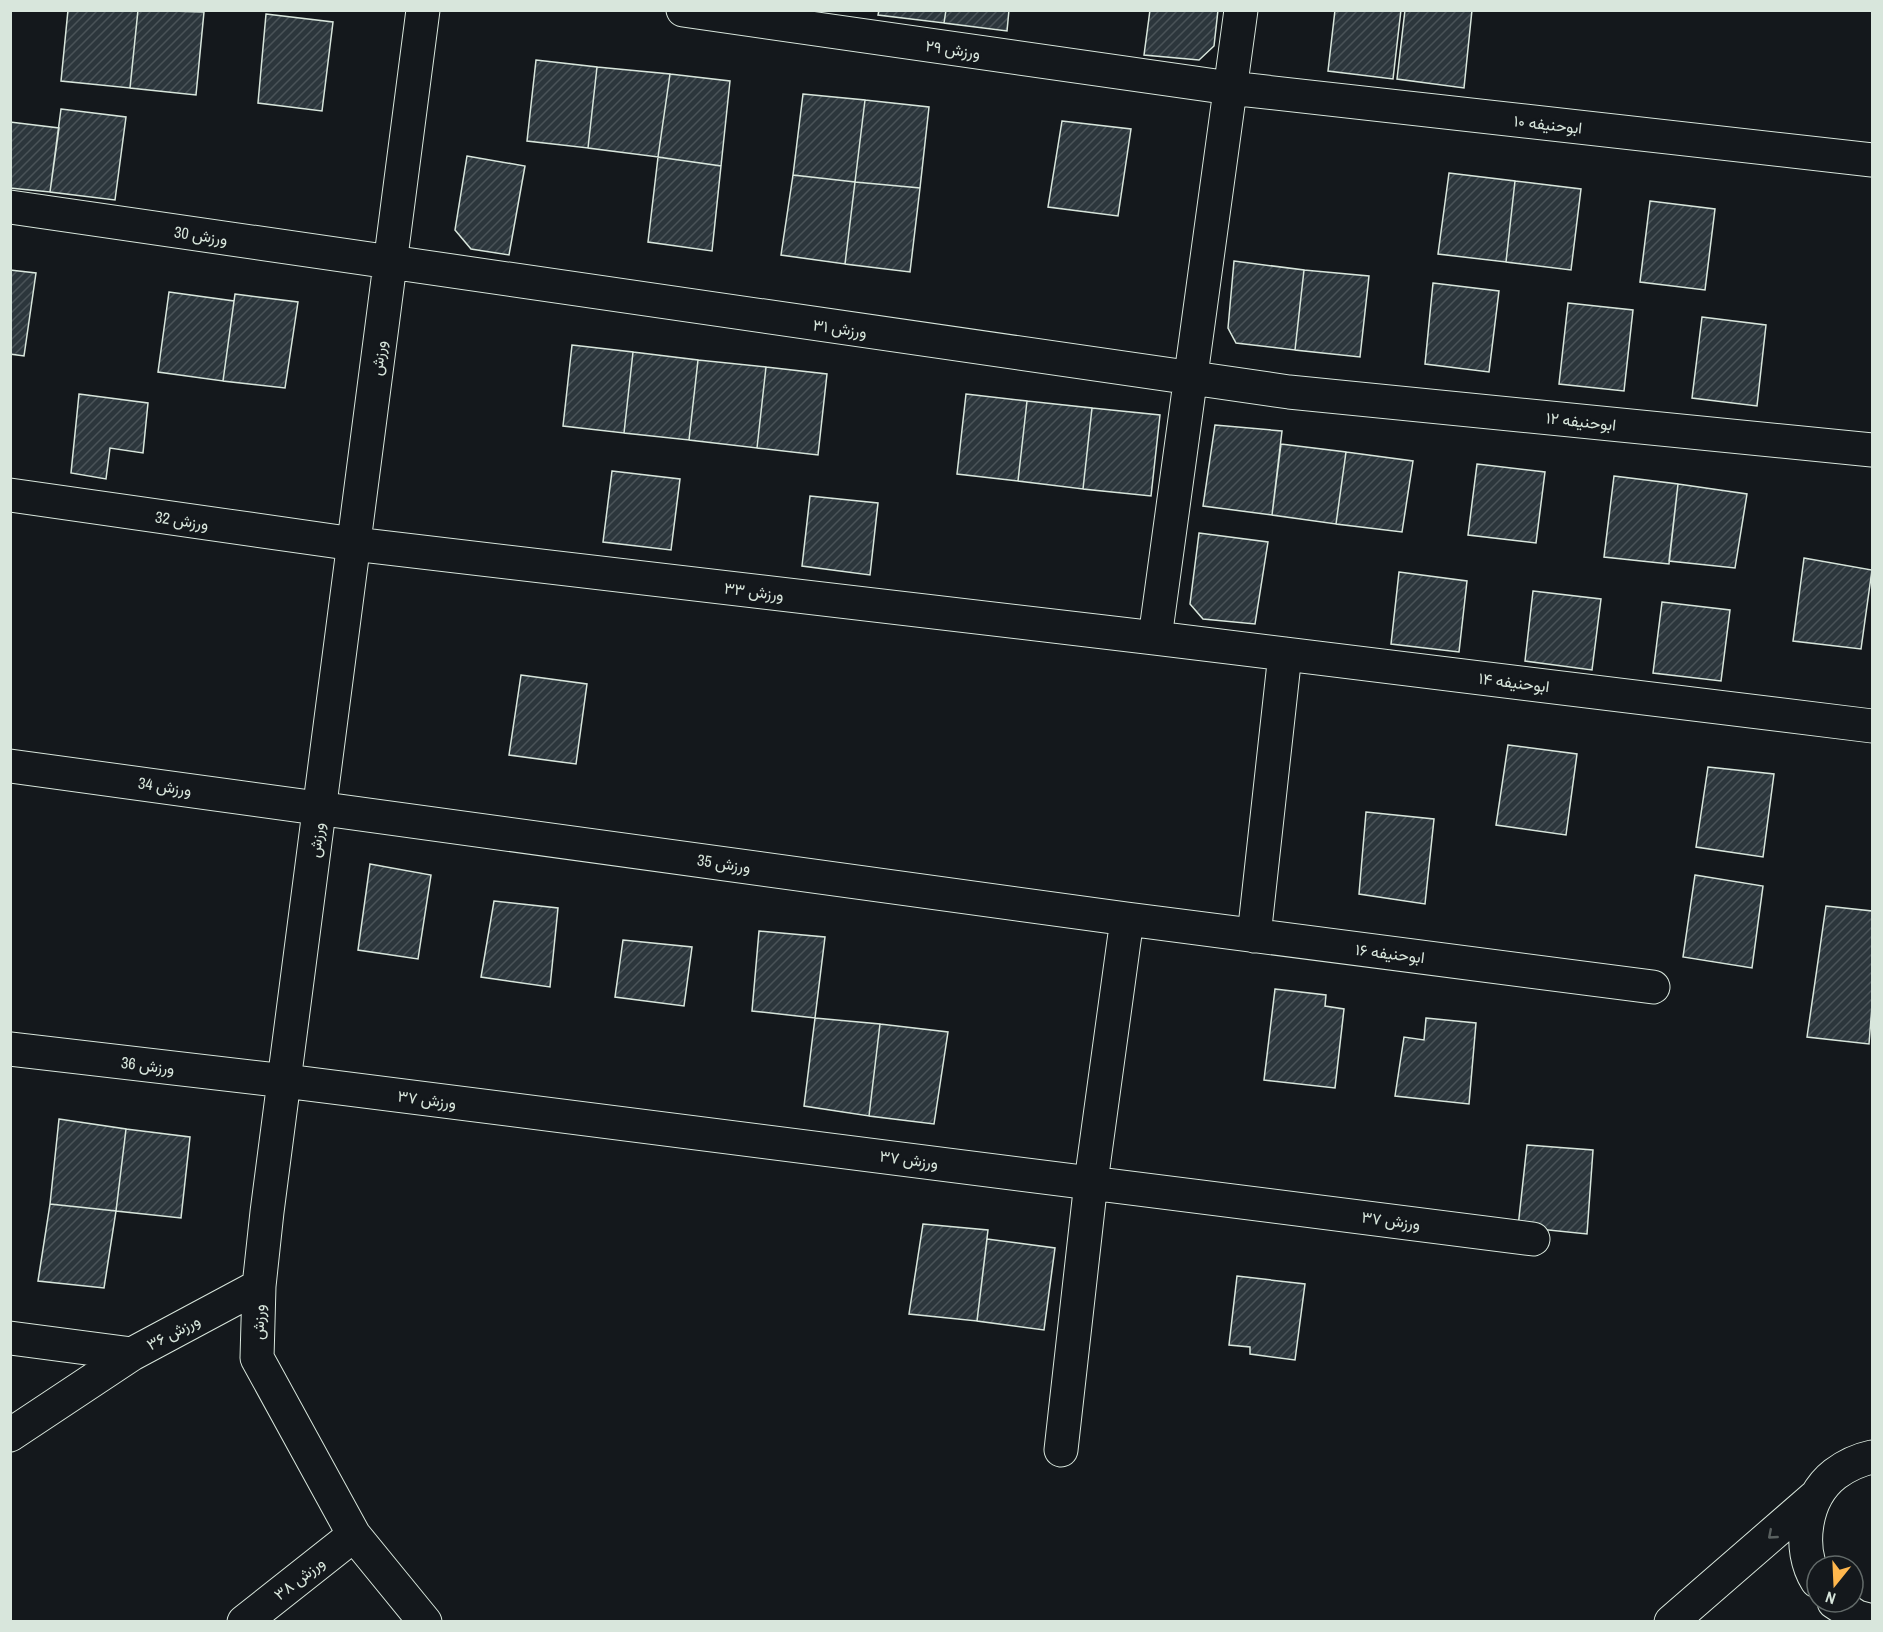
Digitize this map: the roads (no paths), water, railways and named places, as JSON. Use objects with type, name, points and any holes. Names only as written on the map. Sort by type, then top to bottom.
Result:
[{"type":"street","name":"ورزش","points":[[423,10],[259,1286],[257,1359],[354,1535],[425,1622]]},
{"type":"street","name":"ورزش ۲۹","points":[[683,10],[1227,87]]},
{"type":"street","points":[[1155,638],[1227,87],[1240,10]]},
{"type":"street","name":"ابوحنیفه ۱۰","points":[[1227,87],[1872,160]]},
{"type":"street","name":"ورزش 30","points":[[10,207],[391,263]]},
{"type":"street","name":"ورزش ۳۱","points":[[391,263],[1289,392]]},
{"type":"street","name":"ابوحنیفه ۱۲","points":[[1289,392],[1872,450]]},
{"type":"street","name":"ورزش 32","points":[[10,495],[354,544]]},
{"type":"street","name":"ورزش ۳۳","points":[[354,544],[1155,638]]},
{"type":"street","name":"ابوحنیفه ۱۴","points":[[1155,638],[1872,726]]},
{"type":"street","points":[[1254,936],[1285,654]]},
{"type":"street","name":"ورزش 34","points":[[10,766],[320,807]]},
{"type":"street","name":"ورزش 35","points":[[320,807],[1127,919]]},
{"type":"street","points":[[1060,1450],[1091,1182],[1127,919]]},
{"type":"street","name":"ابوحنیفه ۱۶","points":[[1127,919],[1653,987]]},
{"type":"street","name":"ورزش 36","points":[[10,1049],[285,1081]]},
{"type":"street","name":"ورزش ۳۷","points":[[285,1081],[1533,1239]]},
{"type":"street","name":"ورزش ۳۶","points":[[10,1338],[132,1354],[259,1286]]},
{"type":"street","points":[[10,1435],[132,1354]]},
{"type":"street","points":[[1671,1622],[1816,1496],[1833,1476],[1855,1461],[1872,1457]]},
{"type":"street","points":[[1807,1554],[1806,1523],[1816,1496]]},
{"type":"street","name":"ورزش ۳۸","points":[[244,1622],[354,1535]]}]
